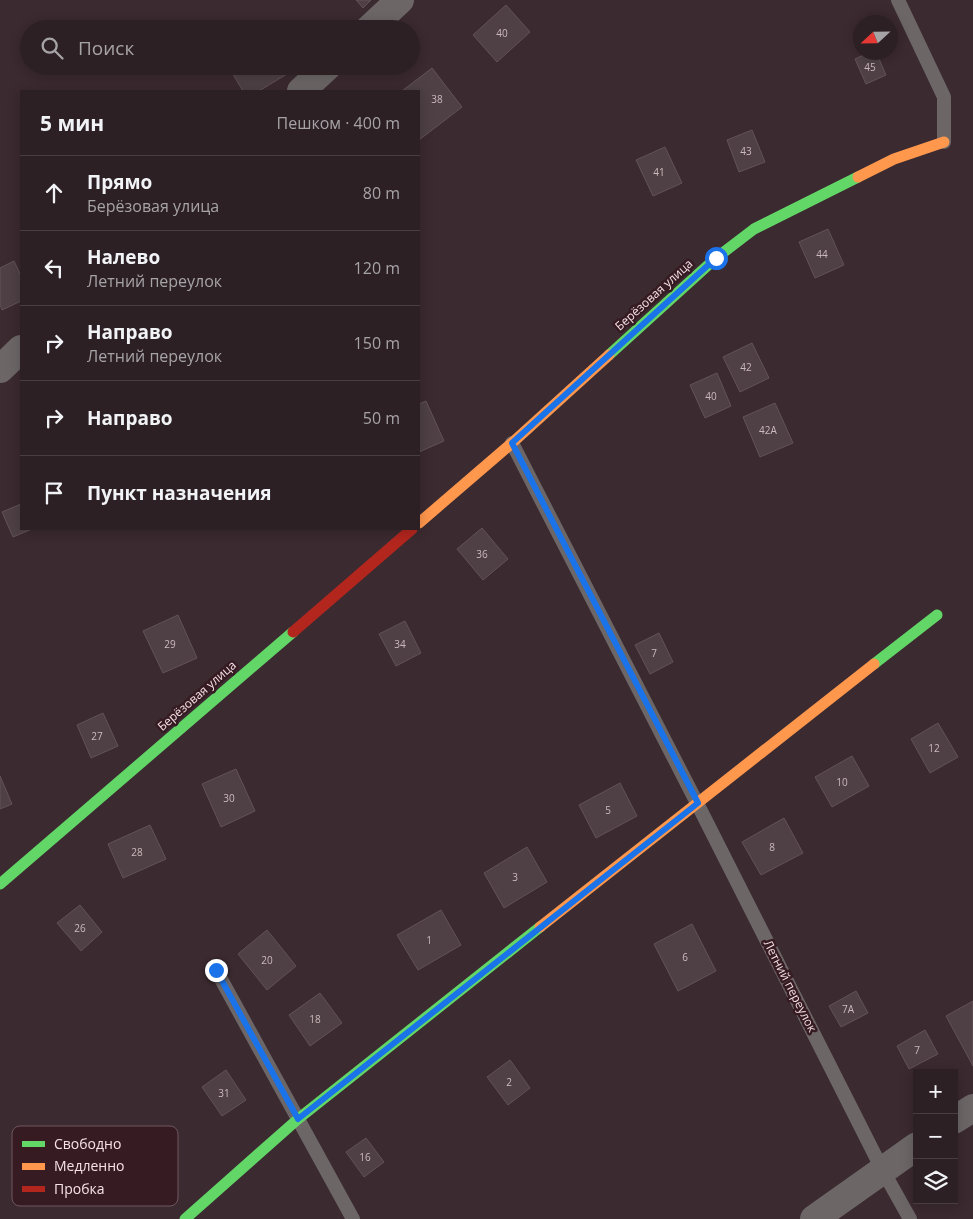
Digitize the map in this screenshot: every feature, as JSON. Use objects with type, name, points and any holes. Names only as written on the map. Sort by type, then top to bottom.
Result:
[{"type":"street","points":[[379,20],[400,0]]},
{"type":"street","points":[[302,90],[318,75]]},
{"type":"street","name":"Берёзовая улица","points":[[420,522],[512,443],[716,258],[754,229],[894,159],[944,142]]},
{"type":"street","points":[[0,369],[20,351]]},
{"type":"street","name":"Берёзовая улица","points":[[0,884],[411,530]]},
{"type":"street","points":[[185,1219],[279,1134],[937,615]]},
{"type":"street","points":[[958,1117],[973,1108]]},
{"type":"street","points":[[814,1219],[913,1149]]},
{"type":"lane","points":[[898,0],[944,97],[944,142]]},
{"type":"lane","name":"Летний переулок","points":[[512,443],[698,803],[882,1169],[910,1219]]},
{"type":"lane","points":[[216,970],[353,1219]]},
{"type":"building","points":[[356,0],[371,0],[363,8]]},
{"type":"building","points":[[506,5],[530,32],[497,62],[473,35]]},
{"type":"building","points":[[855,60],[879,60],[886,75],[866,84]]},
{"type":"building","points":[[432,68],[462,107],[420,139],[420,90],[403,90]]},
{"type":"building","points":[[233,75],[285,75],[261,90],[242,90]]},
{"type":"building","points":[[752,130],[765,162],[739,172],[727,140]]},
{"type":"building","points":[[665,147],[682,183],[653,196],[636,160]]},
{"type":"building","points":[[828,229],[844,265],[815,278],[799,242]]},
{"type":"building","points":[[14,261],[20,274],[20,301],[2,310],[0,305],[0,268]]},
{"type":"building","points":[[752,343],[769,378],[740,392],[723,357]]},
{"type":"building","points":[[717,373],[731,406],[705,418],[690,385]]},
{"type":"building","points":[[426,401],[444,441],[420,452],[420,404]]},
{"type":"building","points":[[775,403],[793,443],[760,457],[743,417]]},
{"type":"building","points":[[20,504],[20,530],[30,530],[13,537],[2,512]]},
{"type":"building","points":[[482,528],[508,559],[483,580],[457,549]]},
{"type":"building","points":[[178,615],[197,658],[163,673],[143,631]]},
{"type":"building","points":[[405,621],[421,653],[396,666],[379,634]]},
{"type":"building","points":[[659,633],[673,662],[650,674],[635,645]]},
{"type":"building","points":[[103,713],[118,746],[91,758],[77,725]]},
{"type":"building","points":[[938,723],[958,757],[930,773],[911,739]]},
{"type":"building","points":[[852,756],[869,786],[832,807],[815,777]]},
{"type":"building","points":[[236,769],[255,811],[221,827],[202,784]]},
{"type":"building","points":[[0,776],[12,804],[0,809]]},
{"type":"building","points":[[620,783],[637,816],[596,838],[579,805]]},
{"type":"building","points":[[784,818],[803,853],[761,875],[742,842]]},
{"type":"building","points":[[150,825],[166,859],[123,878],[108,844]]},
{"type":"building","points":[[527,847],[547,882],[504,908],[484,873]]},
{"type":"building","points":[[80,905],[102,932],[81,951],[57,923]]},
{"type":"building","points":[[441,910],[461,945],[418,970],[397,935]]},
{"type":"building","points":[[692,924],[716,971],[678,991],[654,944]]},
{"type":"building","points":[[267,930],[296,966],[267,990],[238,954]]},
{"type":"building","points":[[856,991],[868,1013],[841,1027],[829,1006]]},
{"type":"building","points":[[320,993],[342,1023],[310,1046],[289,1015]]},
{"type":"building","points":[[973,1001],[973,1066],[946,1016]]},
{"type":"building","points":[[925,1030],[938,1054],[909,1069],[897,1046]]},
{"type":"building","points":[[510,1060],[530,1088],[508,1105],[487,1077]]},
{"type":"building","points":[[226,1070],[246,1100],[222,1116],[202,1087]]},
{"type":"building","points":[[366,1138],[384,1162],[364,1177],[346,1152]]},
{"type":"traffic: fast","points":[[609,355],[716,258],[754,229],[858,177]]},
{"type":"traffic: fast","points":[[874,664],[937,615]]},
{"type":"traffic: fast","points":[[0,884],[293,632]]},
{"type":"traffic: fast","points":[[185,1219],[298,1119],[540,927]]},
{"type":"traffic: slow","points":[[858,177],[894,159],[944,142]]},
{"type":"traffic: slow","points":[[420,522],[512,443],[609,355]]},
{"type":"traffic: slow","points":[[540,927],[874,664]]},
{"type":"traffic: jam","points":[[293,632],[411,530]]},
{"type":"route","points":[[216,970],[298,1119],[698,803],[512,443],[716,258]]}]
